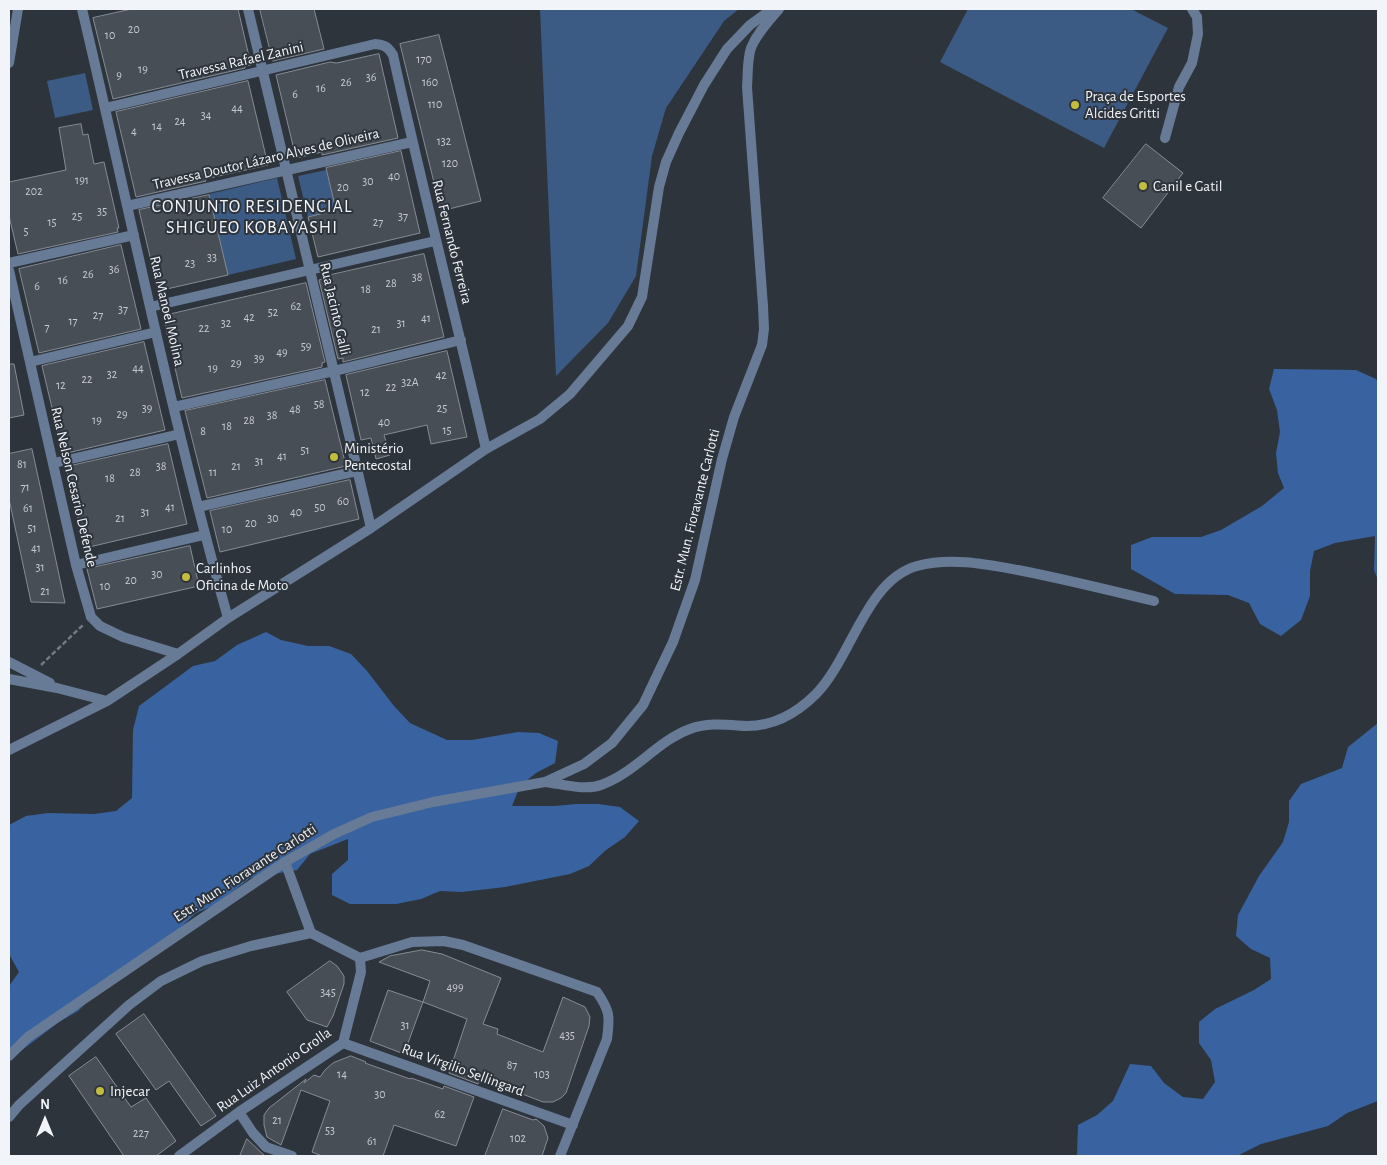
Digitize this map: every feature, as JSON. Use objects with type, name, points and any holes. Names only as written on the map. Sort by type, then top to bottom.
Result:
[{"type":"street","points":[[9,63],[18,9]]},
{"type":"street","name":"Rua Manoel Molina","points":[[82,9],[204,535],[228,618]]},
{"type":"street","name":"Rua Jacinto Galli","points":[[248,9],[371,528]]},
{"type":"street","points":[[9,750],[107,700],[178,654],[228,618],[371,528],[486,449],[540,419],[570,394],[628,326],[642,297],[659,187],[666,162],[704,85],[727,49],[750,25],[772,9]]},
{"type":"street","name":"Estr. Mun. Fioravante Carlotti","points":[[9,1056],[28,1037],[285,862],[334,834],[372,817],[433,802],[545,782],[584,764],[612,743],[643,705],[673,642],[695,580],[722,459],[734,417],[762,345],[764,329],[763,298],[747,87],[748,64],[754,42],[761,30],[779,9]]},
{"type":"street","points":[[1165,138],[1180,87],[1192,63],[1196,44],[1198,34],[1197,18],[1192,9]]},
{"type":"street","name":"Travessa Rafael Zanini","points":[[106,108],[375,44],[384,45]]},
{"type":"street","name":"Rua Fernando Ferreira","points":[[384,45],[389,48],[393,55],[486,449]]},
{"type":"street","name":"Travessa Doutor Lázaro Alves de Oliveira","points":[[127,206],[412,142]]},
{"type":"street","points":[[9,263],[134,236]]},
{"type":"street","points":[[150,307],[436,241]]},
{"type":"street","name":"Rua Nelson Cesario Defende","points":[[9,270],[76,565],[91,617]]},
{"type":"street","points":[[30,362],[156,332]]},
{"type":"street","points":[[174,406],[334,371],[461,340]]},
{"type":"street","points":[[54,463],[180,434]]},
{"type":"street","points":[[198,506],[357,471]]},
{"type":"street","points":[[76,565],[204,535]]},
{"type":"street","points":[[545,782],[589,788],[600,786],[618,777],[675,737],[690,729],[707,725],[756,725],[788,717],[817,693],[831,677],[858,626],[888,584],[900,574],[915,567],[948,562],[997,566],[1049,576],[1154,601]]},
{"type":"street","points":[[91,617],[100,626],[123,636],[178,654]]},
{"type":"street","points":[[9,662],[57,688]]},
{"type":"street","points":[[9,679],[107,700]]},
{"type":"street","points":[[285,862],[311,933]]},
{"type":"street","points":[[9,1117],[19,1105],[129,1005],[161,981],[202,961],[251,946],[311,933],[360,958],[412,942],[444,941],[463,945],[597,992],[606,1005],[609,1019],[607,1038],[560,1156]]},
{"type":"street","name":"Rua Luiz Antonio Grolla","points":[[179,1156],[239,1112],[343,1043],[361,972],[360,958]]},
{"type":"street","name":"Rua Vírgilio Sellingard","points":[[343,1043],[573,1124]]},
{"type":"street","points":[[239,1112],[253,1133],[266,1147],[292,1156]]},
{"type":"path","points":[[32,673],[91,617]]},
{"type":"shaded area","points":[[540,9],[739,9],[724,21],[666,108],[652,156],[636,276],[608,323],[556,376]]},
{"type":"shaded area","name":"Praça de Esportes Alcides Gritti","points":[[968,9],[1131,9],[1168,28],[1104,148],[940,62]]},
{"type":"shaded area","points":[[85,73],[93,110],[55,118],[47,81]]},
{"type":"shaded area","points":[[326,170],[336,210],[308,217],[298,176]]},
{"type":"shaded area","points":[[277,178],[296,259],[228,275],[209,194]]},
{"type":"shaded area","points":[[1274,369],[1356,370],[1376,379],[1378,382],[1378,580],[1374,570],[1375,536],[1335,543],[1314,551],[1310,571],[1310,596],[1301,620],[1281,636],[1260,624],[1249,603],[1228,595],[1175,594],[1131,569],[1131,545],[1152,537],[1201,537],[1221,530],[1262,506],[1284,488],[1278,473],[1276,453],[1280,432],[1277,410],[1269,389]]},
{"type":"shaded area","points":[[266,632],[281,640],[308,646],[329,646],[351,654],[410,723],[447,740],[472,740],[518,732],[539,733],[558,741],[555,763],[536,773],[520,786],[512,806],[598,804],[620,807],[639,821],[625,837],[606,850],[589,866],[570,874],[505,887],[462,892],[440,891],[421,899],[396,904],[350,904],[332,895],[332,874],[348,860],[348,839],[310,854],[297,870],[250,878],[215,905],[196,913],[179,929],[94,995],[78,1011],[59,1022],[9,1060],[9,986],[19,972],[9,954],[9,825],[26,816],[48,813],[94,814],[116,811],[132,798],[133,730],[139,706],[193,666],[215,661],[237,645]]},
{"type":"shaded area","points":[[1378,723],[1378,1101],[1347,1113],[1328,1126],[1261,1144],[1237,1156],[1077,1156],[1078,1125],[1097,1115],[1113,1101],[1130,1064],[1151,1066],[1164,1083],[1183,1097],[1203,1099],[1215,1082],[1211,1060],[1199,1043],[1199,1022],[1215,1009],[1254,990],[1271,979],[1270,958],[1251,949],[1236,936],[1238,915],[1259,876],[1283,842],[1289,822],[1289,801],[1301,784],[1342,768],[1348,747]]},
{"type":"building","points":[[132,9],[238,9],[251,65],[113,99],[93,18]]},
{"type":"building","points":[[260,9],[314,9],[324,49],[273,61]]},
{"type":"building","points":[[439,35],[481,201],[441,211],[400,44]]},
{"type":"building","points":[[379,54],[398,138],[322,155],[322,152],[296,158],[276,75],[330,62],[336,63]]},
{"type":"building","points":[[248,81],[268,165],[136,197],[116,112]]},
{"type":"building","points":[[81,124],[83,135],[88,134],[94,164],[104,162],[119,228],[117,228],[118,232],[18,254],[9,216],[9,182],[66,170],[59,128]]},
{"type":"building","name":"Canil e Gatil","points":[[1146,144],[1183,173],[1141,228],[1103,198]]},
{"type":"building","points":[[401,151],[420,233],[318,257],[308,217],[336,210],[326,168]]},
{"type":"building","points":[[209,195],[228,275],[158,291],[139,210]]},
{"type":"building","points":[[121,245],[141,329],[39,353],[19,269]]},
{"type":"building","points":[[424,254],[444,337],[343,362],[343,358],[338,359],[319,280],[322,277]]},
{"type":"building","points":[[306,283],[325,362],[322,363],[322,367],[182,398],[163,316]]},
{"type":"building","points":[[144,342],[165,430],[63,454],[42,366]]},
{"type":"building","points":[[447,351],[467,437],[431,444],[427,425],[384,435],[390,455],[376,459],[371,438],[361,440],[346,375]]},
{"type":"building","points":[[9,364],[14,364],[24,415],[9,418]]},
{"type":"building","points":[[325,380],[346,466],[207,498],[185,411]]},
{"type":"building","points":[[168,444],[187,524],[85,548],[66,467]]},
{"type":"building","points":[[32,449],[65,603],[31,602],[9,499],[9,454]]},
{"type":"building","points":[[350,480],[359,519],[220,552],[210,511]]},
{"type":"building","points":[[190,546],[199,586],[97,609],[87,569]]},
{"type":"building","points":[[422,950],[442,954],[501,978],[483,1024],[498,1029],[497,1034],[543,1052],[563,997],[585,1007],[590,1017],[589,1026],[566,1093],[561,1098],[553,1102],[543,1102],[481,1078],[478,1084],[449,1073],[467,1019],[423,1002],[430,981],[379,962],[390,956]]},
{"type":"building","points":[[330,961],[337,966],[344,976],[344,984],[333,1016],[327,1027],[307,1020],[287,992]]},
{"type":"building","points":[[388,990],[423,1002],[404,1054],[370,1041]]},
{"type":"building","points":[[144,1014],[216,1116],[201,1126],[169,1081],[156,1090],[116,1034]]},
{"type":"building","points":[[351,1056],[410,1079],[443,1089],[444,1086],[474,1097],[456,1146],[394,1125],[383,1156],[322,1156],[312,1152],[330,1101],[301,1090],[281,1145],[267,1137],[264,1115],[269,1108],[306,1079],[304,1083],[314,1075],[320,1077],[333,1063]]},
{"type":"building","points":[[96,1057],[131,1107],[146,1098],[176,1141],[156,1156],[124,1156],[69,1076]]},
{"type":"building","points":[[503,1109],[533,1120],[536,1119],[544,1126],[548,1138],[542,1156],[485,1156]]},
{"type":"building","points":[[247,1139],[265,1156],[240,1156]]},
{"type":"place","name":"Praça de Esportes Alcides Gritti","points":[[1075,105]]},
{"type":"place","name":"Canil e Gatil","points":[[1143,186]]},
{"type":"place","name":"Ministério Pentecostal","points":[[334,457]]},
{"type":"place","name":"Carlinhos Oficina de Moto","points":[[186,577]]},
{"type":"place","name":"Injecar","points":[[100,1091]]},
{"type":"district","name":"CONJUNTO RESIDENCIAL SHIGUEO KOBAYASHI","points":[[252,217]]}]
